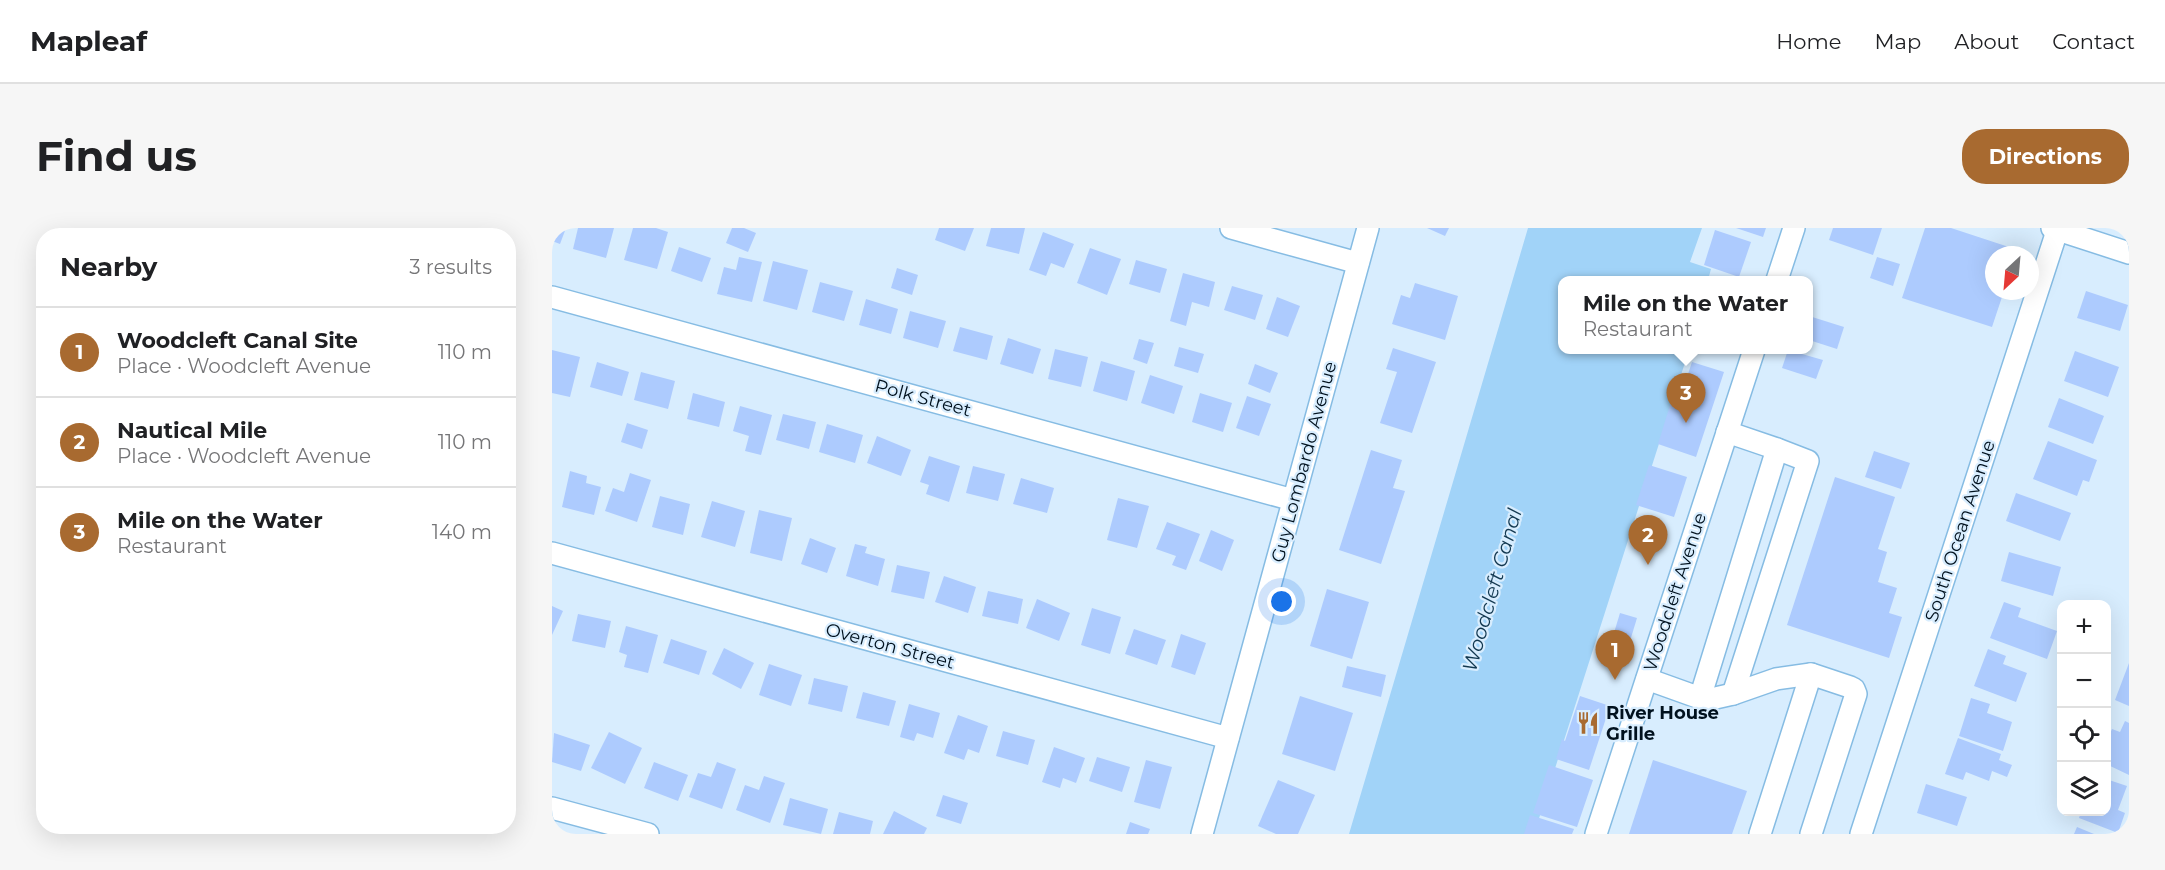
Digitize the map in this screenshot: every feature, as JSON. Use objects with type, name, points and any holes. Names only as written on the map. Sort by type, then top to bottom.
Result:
[{"type":"street","points":[[1231,228],[1358,263]]},
{"type":"street","name":"Guy Lombardo Avenue","points":[[1202,834],[1368,228]]},
{"type":"street","points":[[1778,276],[1794,228]]},
{"type":"street","points":[[2056,229],[2129,253]]},
{"type":"street","name":"South Ocean Avenue","points":[[1861,834],[2056,229]]},
{"type":"street","name":"Polk Street","points":[[552,297],[1293,500]]},
{"type":"street","name":"Woodcleft Avenue","points":[[1596,834],[1753,354]]},
{"type":"street","points":[[1727,432],[1808,461],[1733,694]]},
{"type":"street","points":[[1700,698],[1777,448]]},
{"type":"street","name":"Overton Street","points":[[552,553],[1228,738]]},
{"type":"street","points":[[1647,680],[1700,698],[1711,699],[1776,679],[1811,674],[1854,689],[1856,694],[1811,834]]},
{"type":"street","points":[[1760,834],[1811,674]]},
{"type":"street","points":[[552,808],[648,834]]},
{"type":"water","name":"Woodcleft Canal","points":[[1528,228],[1702,228],[1690,262],[1711,269],[1709,276],[1558,276],[1558,354],[1688,354],[1534,834],[1349,834]]},
{"type":"building","points":[[552,228],[566,228],[560,244],[552,241]]},
{"type":"building","points":[[578,228],[614,228],[606,258],[573,249]]},
{"type":"building","points":[[633,228],[656,228],[668,232],[657,269],[624,260]]},
{"type":"building","points":[[732,228],[744,228],[756,233],[748,252],[726,243]]},
{"type":"building","points":[[939,228],[974,228],[965,251],[935,240]]},
{"type":"building","points":[[991,228],[1025,228],[1019,254],[986,246]]},
{"type":"building","points":[[1427,228],[1449,228],[1445,236]]},
{"type":"building","points":[[1736,228],[1766,228],[1763,237]]},
{"type":"building","points":[[1833,228],[1882,228],[1873,255],[1829,240]]},
{"type":"building","points":[[1925,228],[1951,228],[2006,246],[1985,246],[1985,300],[2001,300],[1992,327],[1902,298]]},
{"type":"building","points":[[1715,230],[1751,242],[1739,276],[1704,265]]},
{"type":"building","points":[[1043,232],[1074,244],[1064,268],[1051,263],[1046,276],[1029,270]]},
{"type":"building","points":[[679,247],[711,258],[702,282],[671,271]]},
{"type":"building","points":[[1090,248],[1121,259],[1107,295],[1077,283]]},
{"type":"building","points":[[739,257],[762,262],[752,302],[717,294],[724,267],[736,270]]},
{"type":"building","points":[[1877,257],[1900,264],[1893,286],[1870,278]]},
{"type":"building","points":[[1136,260],[1167,269],[1160,293],[1129,284]]},
{"type":"building","points":[[773,261],[808,270],[797,310],[763,301]]},
{"type":"building","points":[[897,268],[918,275],[912,295],[891,288]]},
{"type":"building","points":[[1183,273],[1215,282],[1209,307],[1192,302],[1186,326],[1170,321]]},
{"type":"building","points":[[820,282],[853,291],[844,321],[812,312]]},
{"type":"building","points":[[1415,283],[1458,296],[1445,340],[1392,324],[1401,295],[1410,298]]},
{"type":"building","points":[[1232,286],[1263,295],[1255,320],[1224,310]]},
{"type":"building","points":[[2086,291],[2128,305],[2120,331],[2077,318]]},
{"type":"building","points":[[1277,297],[1300,306],[1288,337],[1266,329]]},
{"type":"building","points":[[866,299],[898,309],[891,334],[859,325]]},
{"type":"building","points":[[910,311],[946,321],[938,348],[903,338]]},
{"type":"building","points":[[1813,317],[1844,327],[1837,349],[1813,341]]},
{"type":"building","points":[[960,327],[993,336],[987,360],[953,351]]},
{"type":"building","points":[[1008,338],[1041,349],[1033,374],[1000,364]]},
{"type":"building","points":[[1139,339],[1154,343],[1147,364],[1133,359]]},
{"type":"building","points":[[1179,347],[1204,354],[1198,373],[1174,366]]},
{"type":"building","points":[[1393,348],[1436,362],[1412,433],[1380,423],[1397,372],[1386,369]]},
{"type":"building","points":[[1055,349],[1088,357],[1081,387],[1048,379]]},
{"type":"building","points":[[552,350],[580,357],[570,397],[552,393]]},
{"type":"building","points":[[2075,351],[2119,367],[2108,397],[2064,381]]},
{"type":"building","points":[[1787,354],[1802,354],[1823,360],[1816,379],[1782,368]]},
{"type":"building","points":[[1101,361],[1135,371],[1127,401],[1093,391]]},
{"type":"building","points":[[597,362],[629,372],[622,396],[590,387]]},
{"type":"building","points":[[1692,362],[1724,372],[1696,457],[1658,444],[1672,399],[1679,401]]},
{"type":"building","points":[[1255,364],[1278,373],[1270,393],[1248,384]]},
{"type":"building","points":[[641,372],[675,381],[668,409],[634,400]]},
{"type":"building","points":[[1150,375],[1183,386],[1174,414],[1141,403]]},
{"type":"building","points":[[693,393],[725,402],[719,427],[687,419]]},
{"type":"building","points":[[1200,393],[1232,403],[1223,432],[1192,422]]},
{"type":"building","points":[[1247,396],[1271,404],[1259,436],[1236,428]]},
{"type":"building","points":[[2059,398],[2104,416],[2093,444],[2048,427]]},
{"type":"building","points":[[740,406],[772,415],[761,455],[745,451],[749,436],[733,431]]},
{"type":"building","points":[[783,414],[816,422],[809,449],[776,440]]},
{"type":"building","points":[[627,423],[648,430],[642,449],[621,442]]},
{"type":"building","points":[[827,424],[863,435],[855,463],[819,452]]},
{"type":"building","points":[[877,436],[911,450],[901,476],[867,463]]},
{"type":"building","points":[[2048,441],[2097,460],[2089,482],[2083,480],[2077,496],[2033,479]]},
{"type":"building","points":[[1371,450],[1402,460],[1393,488],[1405,491],[1381,564],[1339,550]]},
{"type":"building","points":[[1874,451],[1910,463],[1901,489],[1865,477]]},
{"type":"building","points":[[929,456],[960,466],[949,502],[926,494],[929,485],[920,482]]},
{"type":"building","points":[[1649,465],[1687,477],[1674,517],[1636,505]]},
{"type":"building","points":[[973,466],[1005,474],[998,501],[966,493]]},
{"type":"building","points":[[570,471],[587,476],[586,483],[601,487],[594,515],[562,507]]},
{"type":"building","points":[[630,473],[651,480],[637,522],[605,511],[613,488],[624,492]]},
{"type":"building","points":[[1835,477],[1895,497],[1878,549],[1887,552],[1878,582],[1897,588],[1889,613],[1902,617],[1889,658],[1787,625]]},
{"type":"building","points":[[1021,478],[1054,488],[1047,513],[1013,504]]},
{"type":"building","points":[[2016,493],[2071,513],[2060,541],[2006,521]]},
{"type":"building","points":[[660,496],[690,504],[683,535],[652,527]]},
{"type":"building","points":[[1118,498],[1149,506],[1137,548],[1107,540]]},
{"type":"building","points":[[712,501],[745,511],[735,547],[701,537]]},
{"type":"building","points":[[759,510],[792,518],[782,561],[750,553]]},
{"type":"building","points":[[1167,522],[1200,534],[1186,570],[1172,565],[1176,556],[1156,549]]},
{"type":"building","points":[[1211,530],[1234,540],[1222,571],[1199,561]]},
{"type":"building","points":[[810,538],[836,548],[827,573],[801,564]]},
{"type":"building","points":[[855,544],[867,547],[865,553],[885,559],[878,586],[846,576]]},
{"type":"building","points":[[2009,552],[2061,567],[2053,596],[2001,581]]},
{"type":"building","points":[[897,565],[930,572],[924,599],[891,592]]},
{"type":"building","points":[[944,576],[976,587],[968,613],[935,602]]},
{"type":"building","points":[[1327,589],[1369,602],[1352,659],[1310,646]]},
{"type":"building","points":[[988,591],[1023,599],[1018,624],[982,616]]},
{"type":"building","points":[[1037,599],[1070,613],[1059,641],[1026,628]]},
{"type":"building","points":[[2004,602],[2021,608],[2018,617],[2057,631],[2047,659],[1990,638]]},
{"type":"building","points":[[552,606],[563,611],[552,635]]},
{"type":"building","points":[[1092,608],[1121,617],[1110,654],[1081,645]]},
{"type":"building","points":[[1620,613],[1637,618],[1630,641],[1613,636]]},
{"type":"building","points":[[578,614],[611,621],[605,648],[572,641]]},
{"type":"building","points":[[626,626],[658,635],[648,673],[624,667],[627,655],[619,652]]},
{"type":"building","points":[[1134,629],[1166,640],[1157,665],[1125,654]]},
{"type":"building","points":[[1181,634],[1206,643],[1195,675],[1171,667]]},
{"type":"building","points":[[671,639],[707,651],[699,675],[663,663]]},
{"type":"building","points":[[724,648],[754,663],[741,689],[712,674]]},
{"type":"building","points":[[1988,649],[2006,656],[2003,664],[2027,673],[2016,702],[1974,686]]},
{"type":"building","points":[[2129,663],[2129,706],[2115,700]]},
{"type":"building","points":[[769,664],[802,675],[791,706],[759,695]]},
{"type":"building","points":[[1347,666],[1386,675],[1381,697],[1342,687]]},
{"type":"building","points":[[814,678],[848,686],[842,712],[808,704]]},
{"type":"building","points":[[863,692],[896,701],[889,726],[856,718]]},
{"type":"building","points":[[1300,696],[1353,713],[1335,771],[1282,754]]},
{"type":"building","name":"River House Grille","points":[[1580,696],[1610,706],[1589,770],[1556,759],[1562,739],[1565,741]]},
{"type":"building","points":[[1971,698],[1990,704],[1987,713],[2012,722],[2003,751],[1959,736]]},
{"type":"building","points":[[909,704],[940,713],[933,738],[917,733],[914,741],[900,737]]},
{"type":"building","points":[[958,715],[988,726],[979,753],[968,749],[964,760],[944,753]]},
{"type":"building","points":[[2125,721],[2129,723],[2129,775],[2111,766],[2111,731],[2112,729],[2120,732]]},
{"type":"building","points":[[1003,731],[1035,740],[1028,765],[996,756]]},
{"type":"building","points":[[609,732],[642,748],[625,784],[591,768]]},
{"type":"building","points":[[554,733],[590,745],[581,771],[552,762]]},
{"type":"building","points":[[1958,738],[2001,754],[1999,760],[2012,765],[2007,777],[1992,771],[1989,781],[1966,772],[1963,780],[1945,774]]},
{"type":"building","points":[[1054,747],[1085,758],[1076,783],[1063,778],[1060,788],[1042,782]]},
{"type":"building","points":[[1097,757],[1130,767],[1122,792],[1089,781]]},
{"type":"building","points":[[1146,760],[1172,767],[1160,809],[1134,802]]},
{"type":"building","points":[[1653,760],[1747,791],[1732,834],[1629,834]]},
{"type":"building","points":[[654,762],[688,775],[678,801],[644,788]]},
{"type":"building","points":[[717,762],[736,769],[722,809],[689,797],[698,773],[711,777]]},
{"type":"building","points":[[1549,765],[1593,780],[1577,827],[1533,813]]},
{"type":"building","points":[[764,776],[785,783],[770,823],[736,810],[745,785],[759,790]]},
{"type":"building","points":[[1278,780],[1315,795],[1298,834],[1276,834],[1258,826]]},
{"type":"building","points":[[2111,781],[2127,786],[2118,810],[2125,813],[2118,833],[2079,818],[2080,816],[2111,816]]},
{"type":"building","points":[[1926,784],[1967,797],[1957,826],[1917,813]]},
{"type":"building","points":[[943,795],[968,803],[961,824],[936,816]]},
{"type":"building","points":[[790,798],[828,809],[821,834],[783,825]]},
{"type":"building","points":[[894,811],[927,828],[924,834],[883,834]]},
{"type":"building","points":[[839,812],[873,821],[870,834],[833,834]]},
{"type":"building","points":[[1530,815],[1574,829],[1572,834],[1524,834]]},
{"type":"building","points":[[1130,822],[1150,829],[1148,834],[1126,834]]},
{"type":"building","points":[[2077,827],[2094,834],[2074,834]]},
{"type":"place","name":"Mile on the Water","points":[[1686,423]]},
{"type":"place","name":"Nautical Mile","points":[[1648,565]]},
{"type":"place","name":"Woodcleft Canal Site","points":[[1615,680]]},
{"type":"place","name":"River House Grille","points":[[1588,723]]}]
